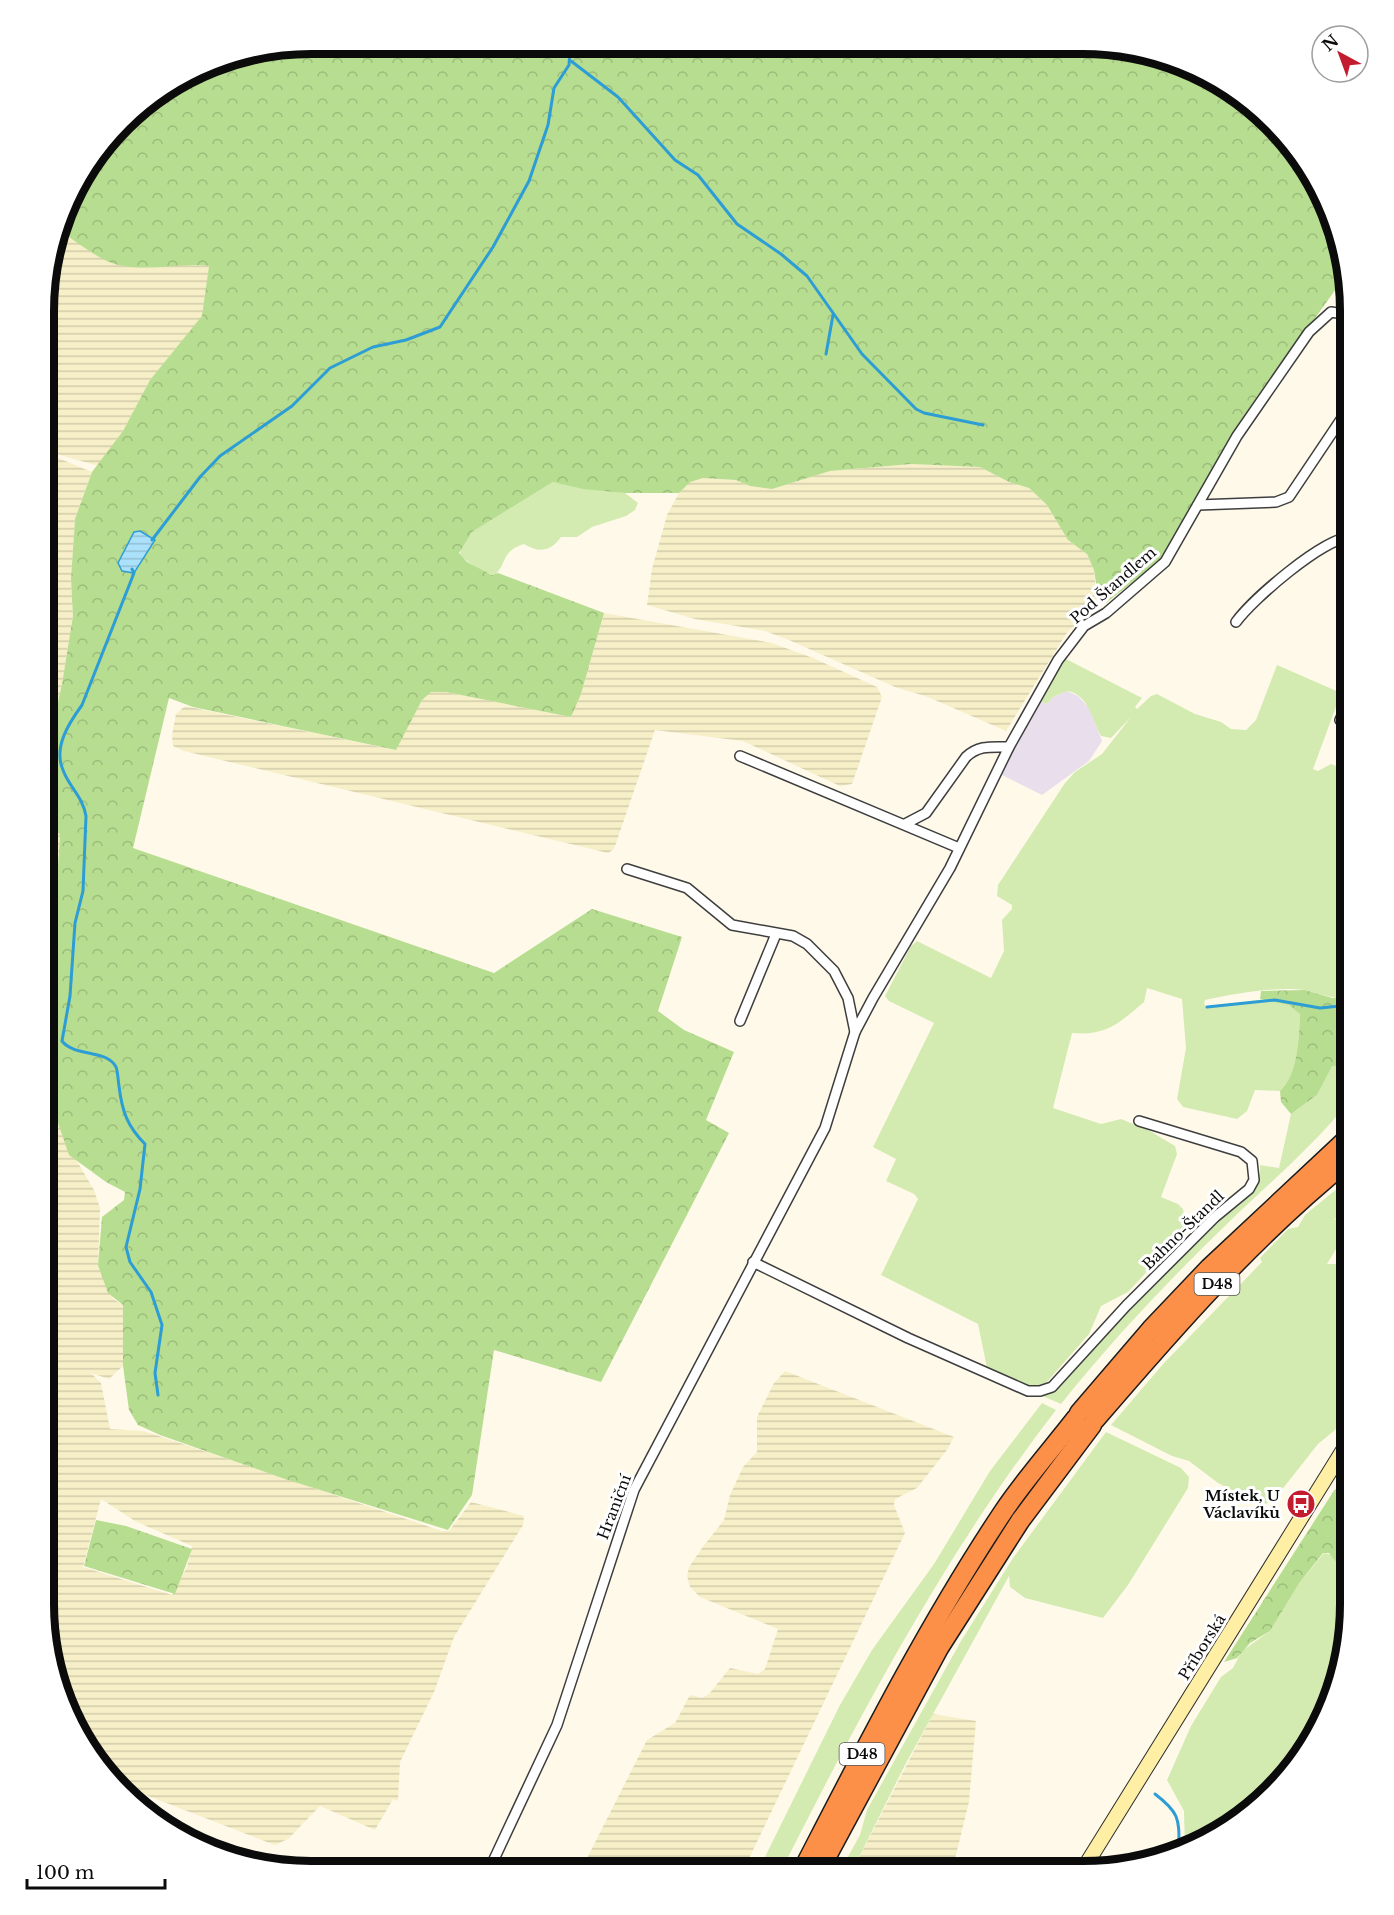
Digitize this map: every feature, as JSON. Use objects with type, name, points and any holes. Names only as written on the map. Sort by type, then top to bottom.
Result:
[{"type":"highway","name":"D48","points":[[824,1861],[945,1638],[1085,1419],[1151,1329],[1201,1276],[1340,1147]]},
{"type":"highway","name":"D48","points":[[807,1861],[883,1715],[968,1567],[1005,1510],[1085,1419],[1238,1262],[1340,1168]]},
{"type":"main road","name":"Příborská","points":[[1089,1861],[1340,1455]]},
{"type":"street","name":"Pod Štandlem","points":[[802,1171],[825,1128],[855,1032],[959,848],[1009,747],[1058,660],[1084,626],[1106,613],[1165,562],[1237,436],[1309,332],[1331,312],[1340,313]]},
{"type":"street","points":[[1198,505],[1276,502],[1289,497],[1340,421]]},
{"type":"street","points":[[1236,622],[1247,606],[1329,544],[1340,540]]},
{"type":"street","points":[[905,824],[926,813],[966,757],[974,750],[985,747],[1009,747]]},
{"type":"street","points":[[740,756],[959,848]]},
{"type":"street","name":"Pod Štandlem","points":[[627,869],[687,888],[732,925],[793,936],[807,944],[834,971],[848,998],[855,1032]]},
{"type":"street","points":[[740,1021],[776,934]]},
{"type":"street","name":"Bahno-Štandl","points":[[753,1262],[908,1338],[1028,1391],[1040,1391],[1052,1387],[1126,1306],[1215,1218],[1249,1189],[1254,1180],[1252,1161],[1241,1152],[1138,1121]]},
{"type":"street","name":"Hraniční","points":[[493,1861],[556,1725],[634,1491],[802,1171]]},
{"type":"shaded area","points":[[66,235],[110,262],[209,266],[203,316],[150,380],[123,431],[99,466],[54,453],[54,311],[56,278]]},
{"type":"shaded area","points":[[54,456],[92,472],[75,519],[71,579],[73,616],[54,720]]},
{"type":"shaded area","points":[[911,464],[980,467],[1009,482],[1029,488],[1047,505],[1069,541],[1086,552],[1094,570],[1097,603],[1066,634],[1006,731],[928,697],[895,687],[765,631],[695,619],[647,605],[652,569],[667,515],[679,493],[690,481],[703,478],[736,480],[750,486],[772,489],[830,471]]},
{"type":"shaded area","points":[[604,613],[772,643],[813,658],[877,687],[882,697],[852,784],[840,786],[743,741],[655,730],[614,849],[608,853],[184,751],[173,746],[172,735],[176,714],[185,706],[395,750],[422,700],[430,692],[446,692],[571,717],[581,694]]},
{"type":"shaded area","points":[[1067,691],[1078,696],[1089,708],[1102,741],[1089,761],[1042,795],[1000,774],[1041,701],[1047,704],[1053,697]]},
{"type":"shaded area","points":[[54,828],[60,834],[58,865],[54,878]]},
{"type":"shaded area","points":[[54,1111],[69,1154],[75,1158],[94,1190],[100,1208],[98,1265],[113,1299],[123,1305],[125,1315],[123,1366],[109,1379],[91,1373],[101,1383],[110,1429],[143,1431],[442,1531],[449,1531],[471,1502],[524,1516],[523,1525],[454,1637],[434,1692],[400,1762],[398,1801],[393,1799],[375,1830],[320,1806],[288,1839],[275,1845],[138,1792],[129,1786],[107,1760],[88,1732],[68,1686],[56,1637],[54,1604]],"holes":[[[101,1499],[135,1521],[192,1546],[187,1567],[172,1595],[83,1567]]]},
{"type":"shaded area","points":[[785,1371],[954,1437],[947,1450],[917,1488],[895,1499],[894,1505],[905,1533],[748,1861],[586,1861],[647,1740],[675,1723],[690,1695],[702,1698],[709,1694],[730,1668],[758,1674],[765,1669],[778,1629],[700,1597],[690,1587],[687,1576],[689,1567],[724,1520],[730,1495],[743,1467],[757,1452],[757,1417],[774,1383]]},
{"type":"shaded area","points":[[933,1714],[976,1721],[969,1802],[954,1861],[857,1861]]},
{"type":"green space","points":[[311,54],[1083,54],[1133,59],[1165,68],[1211,88],[1226,97],[1265,129],[1297,168],[1306,183],[1331,245],[1338,285],[1241,422],[1209,475],[1167,555],[1106,603],[1097,589],[1094,570],[1087,554],[1068,540],[1047,505],[1029,488],[1009,482],[980,467],[911,464],[830,471],[772,489],[750,486],[736,480],[703,478],[690,482],[679,493],[625,493],[583,489],[553,482],[472,532],[459,553],[467,562],[492,575],[498,573],[604,613],[581,694],[571,717],[446,692],[431,692],[422,700],[396,750],[193,707],[169,698],[133,848],[494,973],[592,909],[682,937],[658,1011],[684,1030],[734,1052],[706,1120],[729,1133],[601,1382],[494,1350],[472,1495],[448,1530],[285,1479],[160,1435],[138,1425],[129,1410],[123,1366],[123,1305],[108,1293],[98,1265],[102,1217],[124,1200],[125,1192],[106,1182],[69,1155],[54,1111],[54,878],[58,865],[60,835],[54,828],[54,720],[73,616],[71,579],[75,519],[92,472],[123,431],[150,380],[202,316],[209,266],[133,267],[109,262],[66,235],[88,183],[97,168],[129,129],[168,97],[213,74],[261,59]]},
{"type":"green space","points":[[553,482],[625,493],[638,503],[635,510],[626,516],[592,527],[577,537],[561,537],[553,546],[544,550],[524,544],[516,547],[507,555],[494,575],[480,570],[460,556],[461,548],[472,532]]},
{"type":"green space","points":[[1064,658],[1142,698],[1135,707],[1137,709],[1151,696],[1157,694],[1195,714],[1221,722],[1231,729],[1246,730],[1256,720],[1277,665],[1340,693],[1313,769],[1318,771],[1331,764],[1340,767],[1340,997],[1304,990],[1281,989],[1205,1000],[1204,1004],[1207,1007],[1270,1000],[1293,1006],[1300,1014],[1294,1066],[1286,1084],[1280,1091],[1255,1090],[1247,1111],[1237,1119],[1183,1107],[1177,1099],[1186,1048],[1182,999],[1147,988],[1144,1002],[1111,1027],[1094,1033],[1072,1033],[1053,1108],[1101,1124],[1121,1119],[1150,1131],[1175,1146],[1177,1154],[1161,1197],[1178,1204],[1183,1209],[1185,1222],[1182,1234],[1128,1292],[1101,1306],[1089,1334],[1046,1383],[1026,1386],[987,1368],[978,1324],[881,1275],[918,1199],[914,1194],[886,1181],[896,1159],[873,1147],[934,1023],[889,1001],[885,996],[911,946],[917,941],[991,978],[1004,951],[1002,920],[1012,909],[1012,905],[997,896],[998,885],[1065,783],[1075,772],[1102,754],[1131,717],[1111,738],[1101,736],[1089,709],[1074,693],[1067,691],[1053,697],[1047,704],[1041,701]]},
{"type":"green space","points":[[1305,990],[1332,998],[1340,997],[1340,1066],[1332,1066],[1317,1095],[1291,1114],[1281,1102],[1280,1091],[1286,1084],[1294,1066],[1300,1014],[1289,1005],[1260,999],[1261,991]]},
{"type":"green space","points":[[1331,1066],[1340,1066],[1340,1112],[1336,1117],[1163,1288],[1061,1404],[1040,1395],[1228,1210],[1251,1191],[1258,1180],[1260,1165],[1279,1168],[1291,1114],[1317,1095]]},
{"type":"green space","points":[[1340,1186],[1340,1216],[1333,1220],[1340,1218],[1340,1243],[1327,1264],[1340,1265],[1340,1422],[1335,1430],[1318,1444],[1273,1501],[1265,1504],[1256,1502],[1218,1483],[1189,1461],[1172,1456],[1111,1425],[1164,1363],[1262,1262],[1260,1258],[1288,1229],[1298,1227],[1305,1215]]},
{"type":"green space","points":[[1042,1403],[1056,1410],[978,1519],[942,1576],[875,1692],[786,1861],[763,1861],[840,1705],[872,1650],[934,1564],[990,1471]]},
{"type":"green space","points":[[1106,1432],[1181,1468],[1189,1477],[1188,1488],[1128,1585],[1103,1618],[1025,1598],[1010,1587],[1009,1576],[905,1765],[857,1861],[846,1861],[860,1835],[867,1810],[961,1641],[1013,1558]]},
{"type":"green space","points":[[1335,1489],[1340,1492],[1340,1567],[1329,1553],[1323,1553],[1300,1582],[1270,1631],[1250,1643],[1237,1658],[1224,1662]]},
{"type":"green space","points":[[96,1520],[126,1526],[192,1549],[175,1594],[84,1566]]},
{"type":"green space","points":[[1324,1553],[1337,1559],[1340,1564],[1338,1637],[1331,1670],[1313,1718],[1297,1747],[1265,1786],[1226,1818],[1185,1839],[1184,1811],[1167,1780],[1191,1726],[1221,1677],[1233,1668],[1242,1651],[1270,1631],[1300,1582]]},
{"type":"water","points":[[140,531],[155,540],[134,573],[122,571],[118,563],[134,532]]},
{"type":"waterway","points":[[152,540],[200,477],[220,456],[292,406],[330,368],[373,347],[406,340],[440,327],[493,247],[529,181],[548,125],[554,88],[569,65],[570,54]]},
{"type":"waterway","points":[[571,61],[618,97],[675,160],[698,175],[737,224],[781,254],[807,276],[862,354],[916,409],[924,413],[983,425]]},
{"type":"waterway","points":[[826,354],[833,315]]},
{"type":"waterway","points":[[132,569],[134,573],[82,705],[68,727],[61,744],[60,761],[63,770],[82,803],[86,816],[83,891],[75,923],[70,996],[62,1041],[74,1049],[112,1061],[117,1069],[126,1118],[145,1144],[140,1189],[126,1247],[130,1262],[151,1292],[162,1325],[155,1373],[158,1395]]},
{"type":"waterway","points":[[1207,1007],[1275,1000],[1320,1008],[1340,1006]]},
{"type":"waterway","points":[[1155,1794],[1174,1812],[1178,1823],[1179,1842]]},
{"type":"place","name":"Místek, U Václavíků","points":[[1301,1504]]}]
